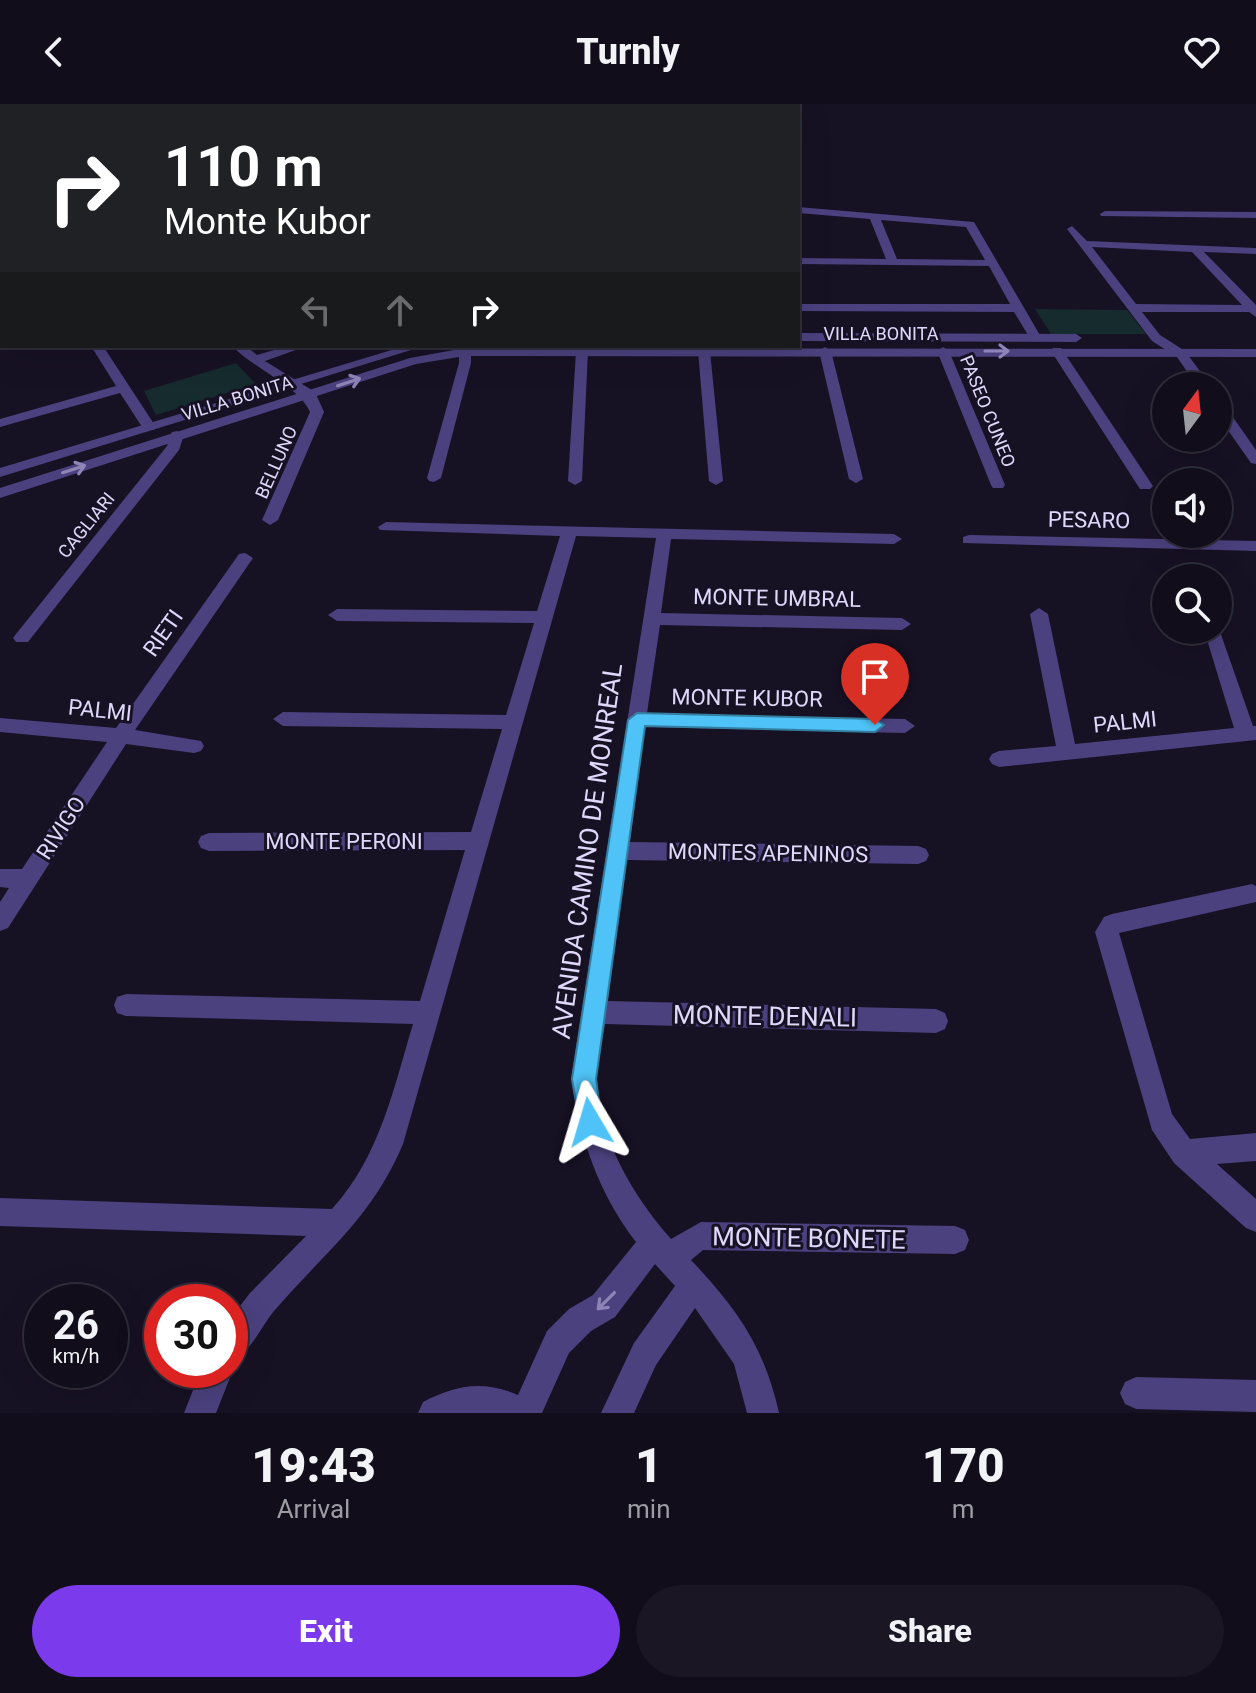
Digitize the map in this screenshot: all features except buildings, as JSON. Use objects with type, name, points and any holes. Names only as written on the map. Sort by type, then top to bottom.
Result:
[{"type":"street","points":[[800,210],[970,224],[1035,337]]},
{"type":"street","points":[[1105,214],[1148,219],[1256,215]]},
{"type":"street","points":[[874,215],[893,263]]},
{"type":"street","points":[[1242,215],[1252,227]]},
{"type":"street","points":[[1072,229],[1156,338]]},
{"type":"street","points":[[1085,244],[1256,251]]},
{"type":"street","points":[[1195,249],[1255,310]]},
{"type":"street","points":[[800,261],[992,263]]},
{"type":"street","points":[[800,305],[1017,308]]},
{"type":"street","points":[[1134,308],[1255,310]]},
{"type":"street","name":"VILLA BONITA","points":[[801,331],[1096,338]]},
{"type":"street","points":[[1141,338],[1156,338],[1182,345],[1196,372]]},
{"type":"street","points":[[1213,339],[1256,339]]},
{"type":"street","name":"VILLA BONITA","points":[[0,493],[414,361],[465,352],[1057,351],[1182,345],[1256,353]]},
{"type":"street","points":[[98,348],[149,427]]},
{"type":"street","points":[[240,348],[278,377],[310,395]]},
{"type":"street","points":[[254,360],[294,348]]},
{"type":"street","name":"VILLA BONITA","points":[[0,473],[411,348]]},
{"type":"street","points":[[575,481],[582,351]]},
{"type":"street","points":[[704,351],[716,481]]},
{"type":"street","points":[[825,351],[856,479]]},
{"type":"street","name":"PASEO CUNEO","points":[[943,351],[998,485]]},
{"type":"street","points":[[1057,351],[1145,486]]},
{"type":"street","points":[[434,478],[465,363],[465,352]]},
{"type":"street","points":[[0,423],[126,387]]},
{"type":"street","name":"BELLUNO","points":[[270,520],[317,412],[310,395]]},
{"type":"street","points":[[1232,426],[1256,460]]},
{"type":"street","name":"CAGLIARI","points":[[22,638],[174,447],[177,435]]},
{"type":"street","points":[[386,527],[894,539]]},
{"type":"street","points":[[248,1319],[367,1188],[392,1138],[569,532]]},
{"type":"street","name":"AVENIDA CAMINO DE MONREAL","points":[[664,535],[584,1079],[590,1122],[608,1169],[634,1215],[713,1305],[755,1376],[763,1413]]},
{"type":"street","name":"PESARO","points":[[969,540],[1256,546]]},
{"type":"street","name":"RIETI","points":[[122,736],[245,558]]},
{"type":"street","points":[[1039,614],[1067,752]]},
{"type":"street","points":[[337,615],[544,617]]},
{"type":"street","name":"MONTE UMBRAL","points":[[652,619],[902,624]]},
{"type":"street","points":[[1218,644],[1250,734]]},
{"type":"street","points":[[283,719],[513,722]]},
{"type":"street","name":"MONTE KUBOR","points":[[637,720],[905,726]]},
{"type":"street","name":"PALMI","points":[[0,725],[194,746]]},
{"type":"street","name":"PALMI","points":[[999,759],[1250,734]]},
{"type":"street","name":"RIVIGO","points":[[0,921],[122,736]]},
{"type":"street","name":"MONTE PERONI","points":[[209,842],[478,841]]},
{"type":"street","name":"MONTES APENINOS","points":[[618,851],[918,855]]},
{"type":"street","points":[[0,878],[27,879]]},
{"type":"street","points":[[1251,1209],[1184,1153],[1161,1121],[1108,928],[1112,924],[1252,894]]},
{"type":"street","points":[[126,1005],[428,1013]]},
{"type":"street","name":"MONTE DENALI","points":[[593,1012],[936,1021]]},
{"type":"street","points":[[1184,1153],[1256,1147]]},
{"type":"street","points":[[0,1212],[336,1223]]},
{"type":"street","name":"MONTE BONETE","points":[[523,1413],[558,1342],[580,1320],[604,1306],[663,1250],[701,1236],[955,1240]]},
{"type":"street","points":[[617,1413],[645,1354],[694,1284]]},
{"type":"street","points":[[200,1413],[210,1388]]},
{"type":"street","points":[[1136,1393],[1256,1396]]},
{"type":"street","points":[[434,1413],[454,1402],[478,1398],[503,1403],[523,1413]]},
{"type":"green space","points":[[1035,309],[1127,310],[1146,334],[1051,334]]},
{"type":"green space","points":[[236,363],[256,384],[156,415],[144,391]]},
{"type":"route","points":[[590,1122],[584,1079],[637,720],[875,725]]}]
